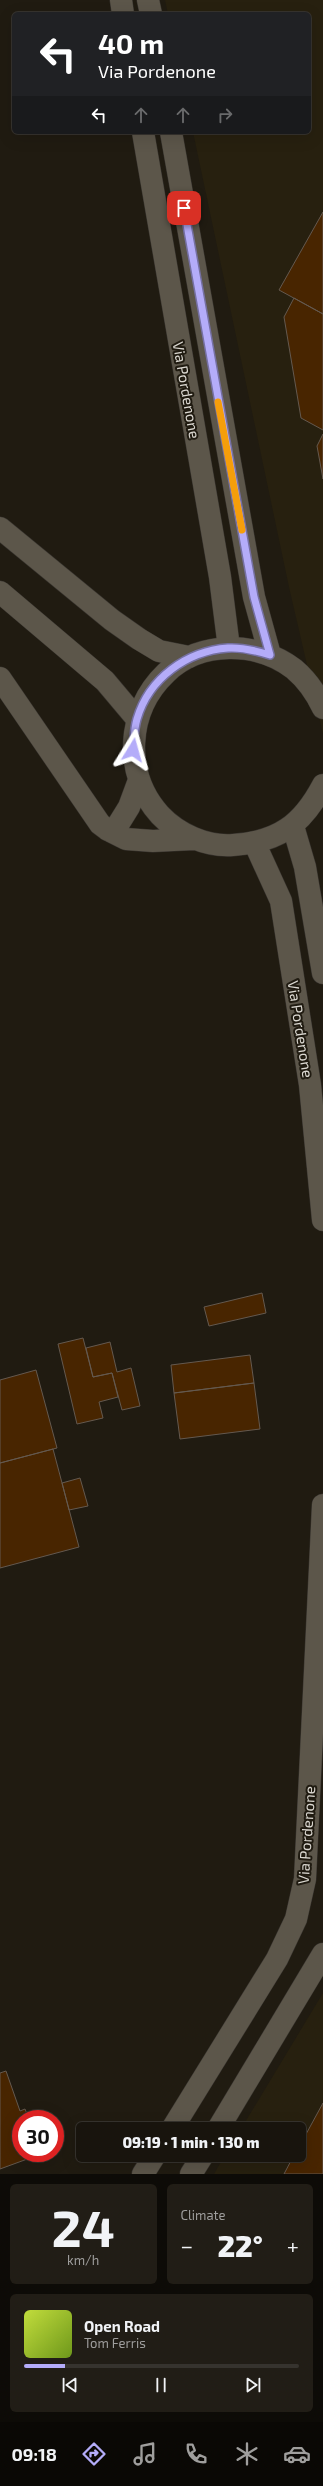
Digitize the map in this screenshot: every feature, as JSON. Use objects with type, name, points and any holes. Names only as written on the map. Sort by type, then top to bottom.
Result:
[{"type":"street","points":[[121,0],[123,12]]},
{"type":"street","points":[[148,0],[151,12]]},
{"type":"street","name":"Via Pordenone","points":[[143,134],[220,577],[229,648]]},
{"type":"street","name":"Via Pordenone","points":[[171,134],[254,597],[270,655]]},
{"type":"street","points":[[175,318],[203,314]]},
{"type":"street","points":[[0,528],[112,620],[139,639],[159,651],[189,657]]},
{"type":"street","points":[[0,592],[105,681],[137,719]]},
{"type":"street","points":[[194,839],[170,825],[151,805],[138,780],[133,750],[137,719],[148,694],[162,678],[189,657],[209,650],[229,648],[250,649],[270,655],[294,669],[313,689],[323,708]]},
{"type":"street","points":[[0,678],[100,824],[126,839],[153,841],[194,839],[224,846],[255,844],[275,837],[293,826],[312,806],[323,785]]},
{"type":"street","points":[[108,830],[116,828],[129,806],[138,780]]},
{"type":"street","name":"Via Pordenone","points":[[293,826],[305,867],[323,973]]},
{"type":"street","name":"Via Pordenone","points":[[255,844],[281,901],[310,1085],[323,1220]]},
{"type":"street","name":"Via Pordenone","points":[[176,2122],[277,1959],[314,1877],[323,1505]]},
{"type":"street","points":[[222,2122],[323,1954]]},
{"type":"street","points":[[143,2174],[151,2162]]},
{"type":"street","points":[[191,2174],[198,2162]]},
{"type":"shaded area","points":[[165,0],[323,0],[323,734],[289,587],[193,134],[311,134],[311,12],[168,12]]},
{"type":"shaded area","points":[[323,1993],[323,2174],[214,2174],[221,2162],[306,2162],[306,2122],[245,2122]]},
{"type":"building","points":[[323,212],[323,314],[279,290]]},
{"type":"building","points":[[294,298],[323,314],[323,430],[301,418],[284,317]]},
{"type":"building","points":[[323,434],[323,479],[317,446]]},
{"type":"building","points":[[262,1293],[266,1313],[209,1326],[204,1307]]},
{"type":"building","points":[[83,1338],[93,1377],[112,1373],[118,1397],[99,1402],[103,1418],[77,1424],[58,1344]]},
{"type":"building","points":[[110,1342],[117,1372],[131,1368],[140,1406],[122,1410],[112,1373],[93,1377],[86,1348]]},
{"type":"building","points":[[250,1355],[254,1383],[174,1393],[171,1365]]},
{"type":"building","points":[[36,1370],[57,1448],[0,1463],[0,1380]]},
{"type":"building","points":[[254,1383],[260,1429],[180,1439],[174,1393]]},
{"type":"building","points":[[53,1449],[79,1547],[0,1568],[0,1463]]},
{"type":"building","points":[[80,1478],[88,1506],[69,1510],[62,1483]]},
{"type":"building","points":[[6,2071],[20,2110],[12,2110],[12,2162],[19,2162],[0,2169],[0,2073]]},
{"type":"building","points":[[323,2103],[323,2174],[284,2174],[290,2162],[306,2162],[306,2134]]},
{"type":"slow traffic","points":[[218,402],[242,530]]},
{"type":"route","points":[[133,750],[137,719],[148,694],[166,672],[189,657],[209,650],[240,648],[250,649],[270,655],[254,597],[184,208]]}]
